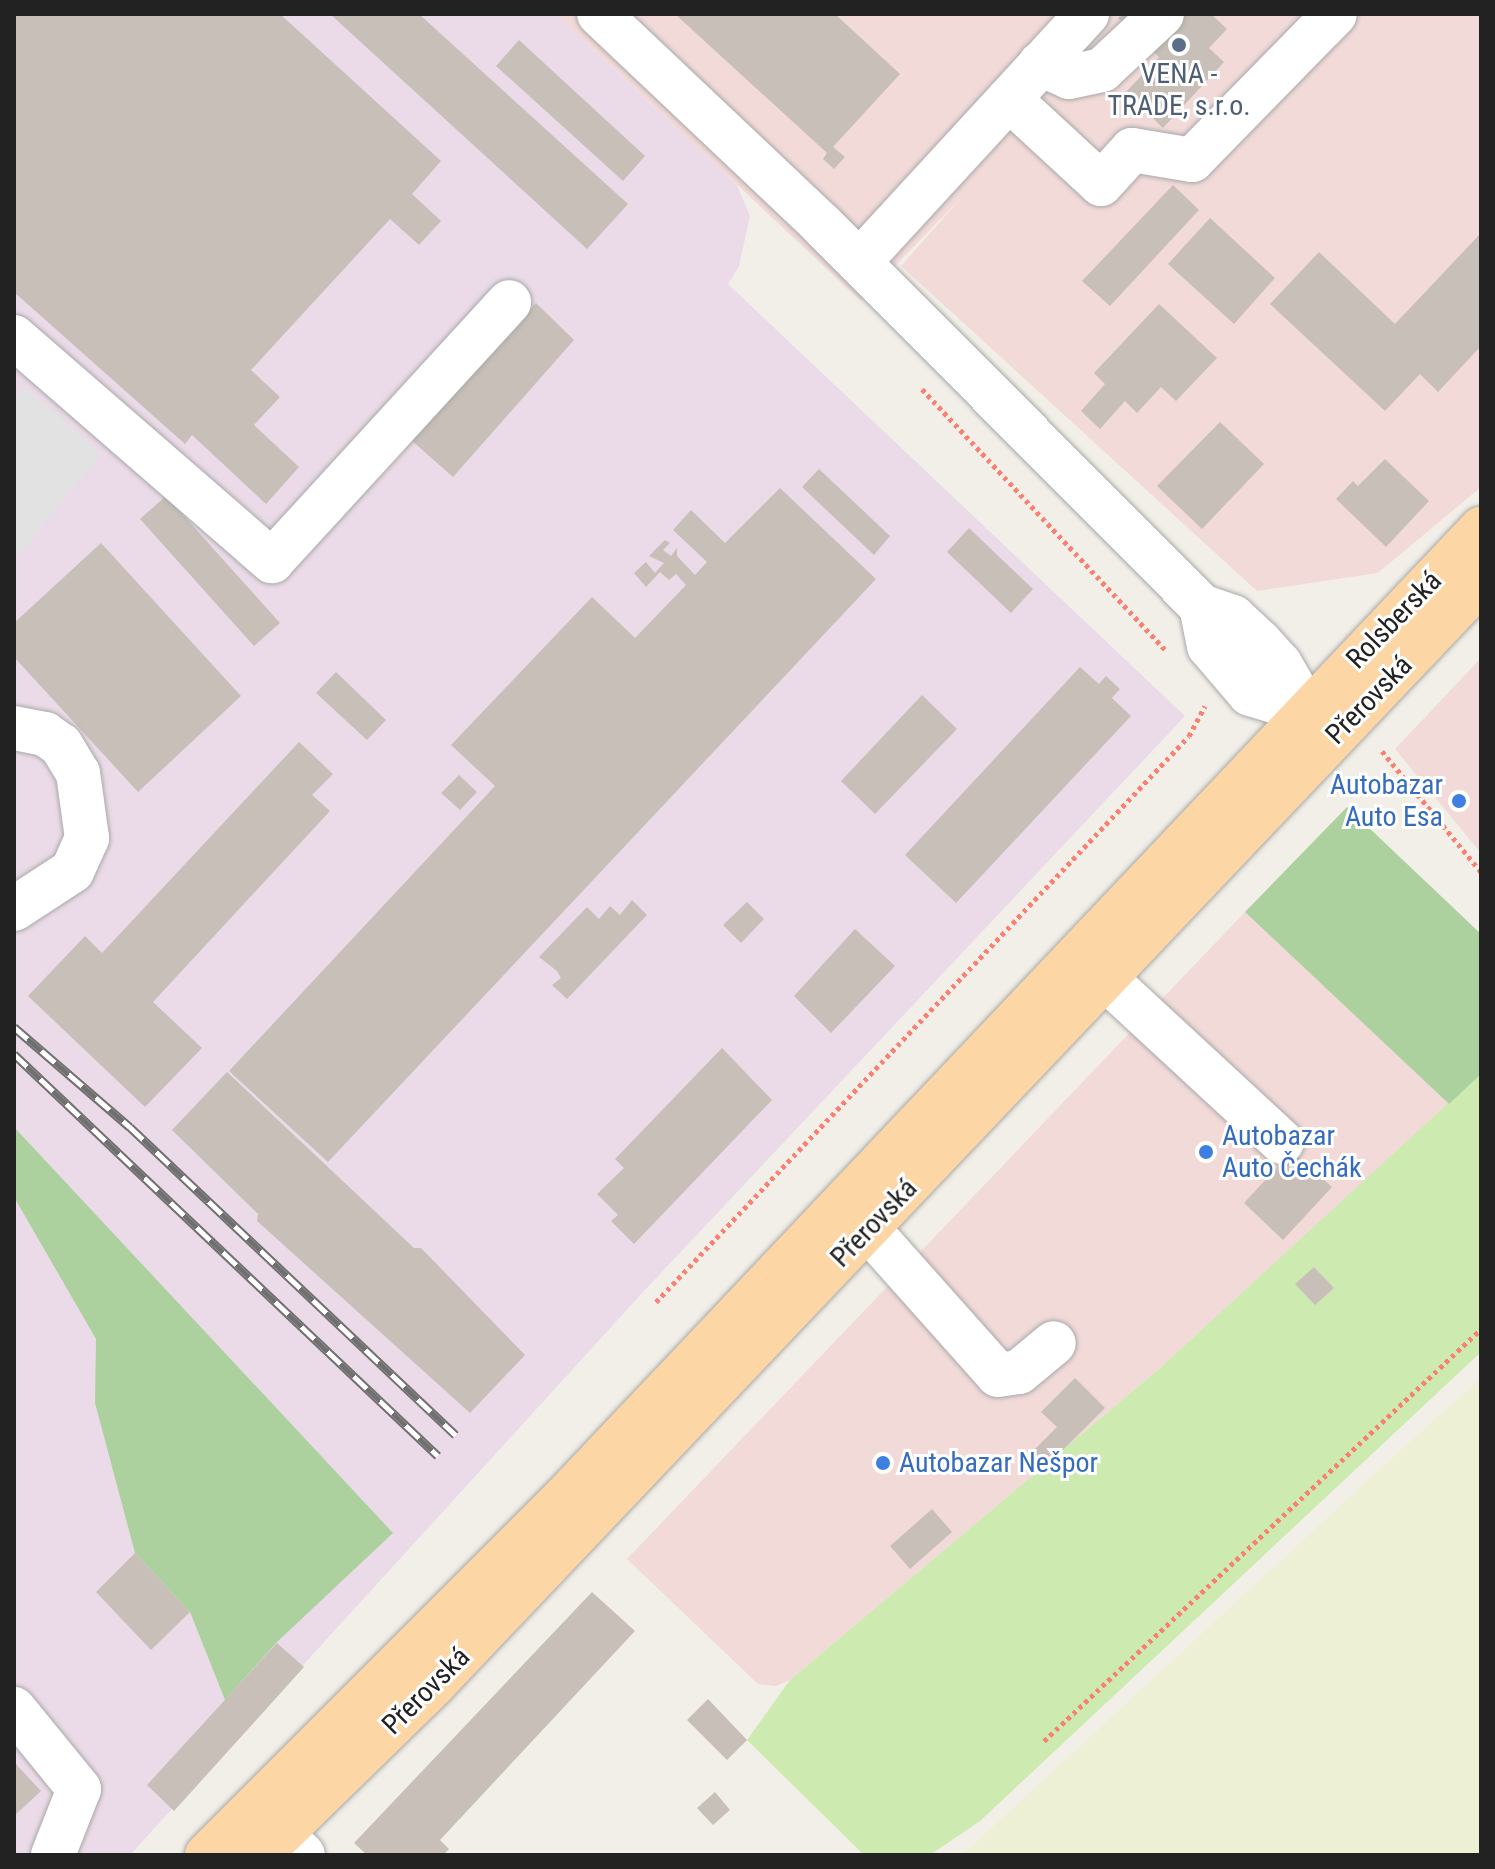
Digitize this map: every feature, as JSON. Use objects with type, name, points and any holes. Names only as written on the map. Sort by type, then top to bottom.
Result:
[{"type":"main road","name":"Rolsberská","points":[[1320,725],[1481,529]]},
{"type":"main road","name":"Přerovská","points":[[275,1838],[576,1486],[1320,725],[1481,582]]},
{"type":"main road","name":"Přerovská","points":[[207,1855],[275,1838],[433,1685],[1108,981],[1320,725]]},
{"type":"street","points":[[599,14],[859,262],[1201,606],[1209,646],[1250,694],[1320,725]]},
{"type":"street","points":[[859,262],[1087,14]]},
{"type":"street","points":[[1040,64],[1069,77],[1102,70],[1162,14]]},
{"type":"street","points":[[1009,99],[1101,184],[1132,150],[1192,160],[1335,14]]},
{"type":"street","points":[[14,337],[272,561],[509,302]]},
{"type":"street","points":[[14,728],[45,734],[61,745],[78,773],[87,838],[72,871],[14,909]]},
{"type":"street","points":[[1108,981],[1282,1142]]},
{"type":"street","points":[[868,1229],[998,1375],[1019,1372],[1054,1343]]},
{"type":"street","points":[[14,1709],[79,1789],[53,1855]]},
{"type":"path","points":[[914,381],[1176,662]]},
{"type":"path","points":[[656,1302],[1189,736],[1199,724],[1206,694]]},
{"type":"path","points":[[1382,751],[1481,872]]},
{"type":"path","points":[[1044,1741],[1481,1329]]},
{"type":"shaded area","points":[[14,14],[555,14],[737,185],[750,216],[739,266],[728,284],[1185,716],[644,1291],[130,1855],[14,1855]]},
{"type":"shaded area","points":[[555,14],[1481,14],[1481,487],[1378,573],[1257,591],[901,266],[962,197],[861,301]]},
{"type":"shaded area","points":[[25,386],[101,454],[15,559],[14,399]]},
{"type":"shaded area","name":"Autobazar Auto Esa","points":[[1481,658],[1481,853],[1395,749]]},
{"type":"shaded area","points":[[1245,912],[1449,1104],[1160,1368],[790,1680],[776,1686],[758,1684],[627,1559]]},
{"type":"green space","points":[[1347,807],[1481,934],[1481,1074],[1449,1104],[1245,912]]},
{"type":"green space","points":[[1481,1073],[1481,1352],[980,1821],[930,1855],[864,1855],[747,1740],[790,1680],[1160,1368]]},
{"type":"green space","points":[[14,1127],[393,1533],[277,1642],[225,1700],[190,1612],[135,1553],[95,1403],[96,1339],[14,1197]]},
{"type":"green space","points":[[1481,1378],[1481,1855],[962,1855],[1396,1454]]},
{"type":"building","points":[[14,14],[280,14],[441,161],[412,194],[441,221],[419,245],[390,219],[251,370],[280,397],[254,425],[299,467],[266,504],[192,435],[185,444],[14,292]]},
{"type":"building","points":[[330,14],[419,14],[628,204],[587,249]]},
{"type":"building","points":[[675,14],[835,14],[900,74],[833,147],[845,157],[834,169],[823,159],[827,153]]},
{"type":"building","points":[[1122,14],[1211,14],[1227,29],[1209,48],[1224,62],[1163,128],[1126,92],[1159,57],[1118,18]]},
{"type":"building","points":[[519,40],[645,156],[623,181],[496,66]]},
{"type":"building","points":[[1173,185],[1199,210],[1110,306],[1082,281]]},
{"type":"building","points":[[1210,218],[1275,278],[1234,324],[1168,264]]},
{"type":"building","points":[[1481,233],[1481,346],[1438,392],[1420,374],[1385,411],[1270,304],[1319,252],[1395,324]]},
{"type":"building","points":[[536,303],[574,340],[453,477],[411,440]]},
{"type":"building","points":[[1159,304],[1217,358],[1176,401],[1161,387],[1137,413],[1125,401],[1100,429],[1081,411],[1105,384],[1094,373]]},
{"type":"building","points":[[1220,422],[1264,464],[1202,529],[1157,486]]},
{"type":"building","points":[[1385,459],[1429,501],[1386,547],[1336,499],[1353,481],[1358,486]]},
{"type":"building","points":[[819,469],[890,536],[874,555],[802,487]]},
{"type":"building","points":[[780,488],[876,579],[328,1162],[229,1071],[495,786],[451,745],[592,597],[635,638],[686,585],[676,574],[669,580],[660,572],[646,587],[634,573],[646,562],[655,573],[664,563],[649,556],[665,540],[670,543],[663,550],[671,556],[677,548],[677,556],[695,575],[707,562],[673,530],[691,510],[725,543]]},
{"type":"building","points":[[166,496],[280,623],[254,646],[140,519]]},
{"type":"building","points":[[969,528],[1033,589],[1011,613],[947,552]]},
{"type":"building","points":[[101,543],[241,696],[138,792],[14,657],[14,623]]},
{"type":"building","points":[[1080,667],[1099,684],[1106,676],[1120,689],[1112,698],[1131,716],[956,903],[905,855]]},
{"type":"building","points":[[336,672],[386,720],[367,740],[316,693]]},
{"type":"building","points":[[922,695],[957,729],[875,814],[841,781]]},
{"type":"building","points":[[299,742],[333,774],[312,795],[330,811],[153,1002],[202,1048],[145,1107],[28,996],[85,936],[102,953]]},
{"type":"building","points":[[459,775],[477,792],[460,810],[441,793]]},
{"type":"building","points":[[632,900],[647,915],[567,999],[552,985],[561,978],[557,971],[539,957],[587,907],[599,919],[610,906],[620,915]]},
{"type":"building","points":[[747,902],[764,919],[741,943],[723,925]]},
{"type":"building","points":[[855,929],[895,966],[831,1033],[794,996]]},
{"type":"building","points":[[722,1048],[772,1100],[634,1244],[611,1221],[618,1215],[597,1194],[624,1168],[615,1159]]},
{"type":"building","points":[[227,1072],[414,1248],[421,1248],[525,1355],[470,1413],[257,1221],[258,1214],[172,1130]]},
{"type":"building","points":[[1292,1151],[1332,1187],[1283,1240],[1244,1203]]},
{"type":"building","points":[[1314,1267],[1334,1288],[1315,1305],[1295,1284]]},
{"type":"building","points":[[1075,1378],[1105,1408],[1046,1467],[1032,1452],[1057,1427],[1041,1412]]},
{"type":"building","points":[[932,1509],[952,1532],[910,1569],[890,1546]]},
{"type":"building","points":[[135,1553],[190,1612],[151,1650],[96,1592]]},
{"type":"building","points":[[592,1592],[635,1631],[440,1840],[449,1849],[443,1855],[367,1855],[354,1843]]},
{"type":"building","points":[[277,1643],[304,1667],[174,1811],[147,1785]]},
{"type":"building","points":[[708,1699],[747,1740],[727,1760],[687,1720]]},
{"type":"building","points":[[14,1762],[41,1791],[14,1816]]},
{"type":"building","points":[[715,1792],[730,1810],[713,1825],[697,1808]]},
{"type":"railway","points":[[14,1027],[130,1127],[456,1435]]},
{"type":"railway","points":[[14,1054],[438,1456]]},
{"type":"place","name":"VENA - TRADE, s.r.o.","points":[[1179,45]]},
{"type":"place","name":"Autobazar Auto Esa","points":[[1459,801]]},
{"type":"place","name":"Autobazar Auto Čechák","points":[[1206,1152]]},
{"type":"place","name":"Autobazar Nešpor","points":[[883,1463]]}]
